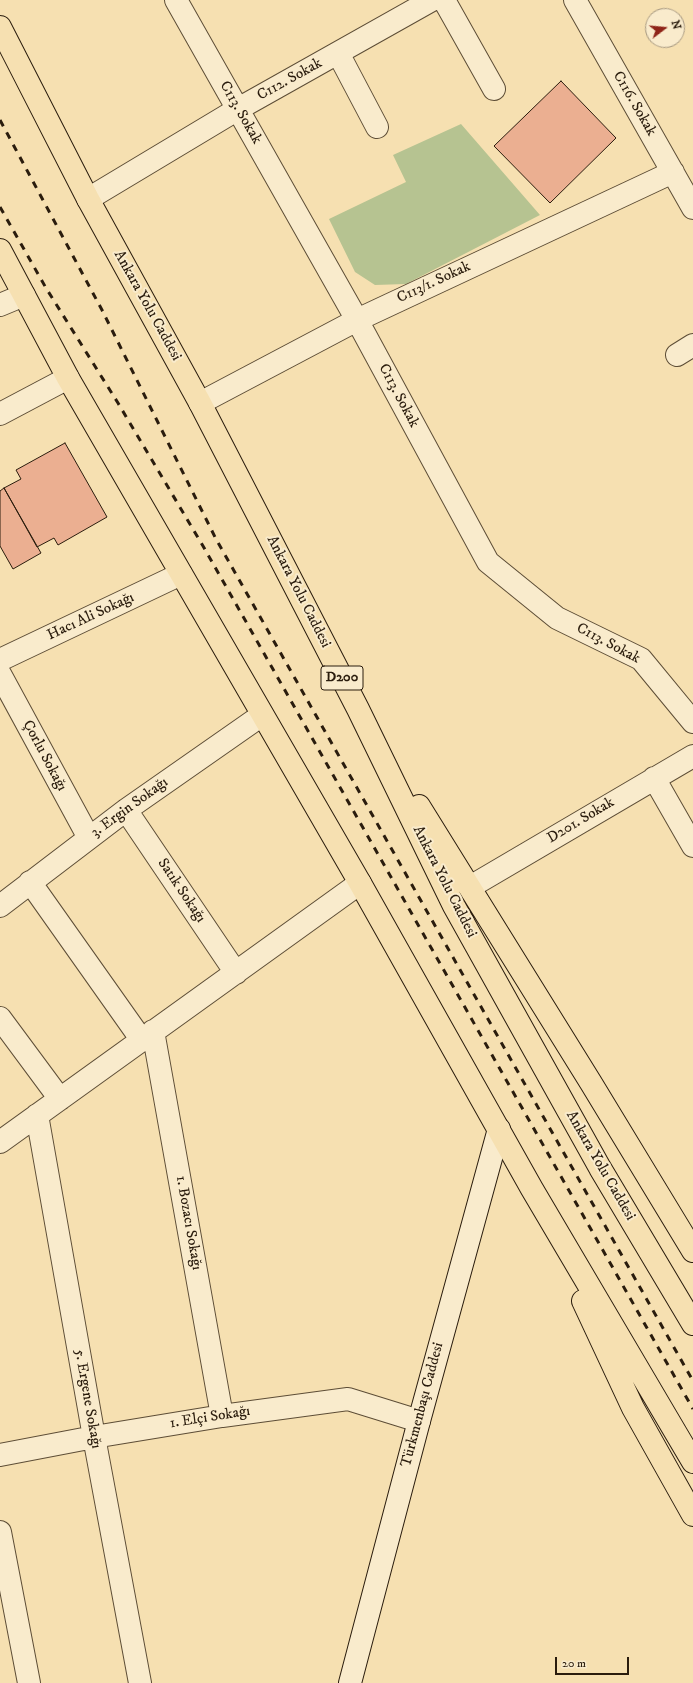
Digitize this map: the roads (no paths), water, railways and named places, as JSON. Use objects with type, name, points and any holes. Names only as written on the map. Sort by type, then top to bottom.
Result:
[{"type":"highway","name":"Ankara Yolu Caddesi","points":[[0,26],[88,199],[200,403],[358,709],[454,906],[600,1168],[693,1324]]},
{"type":"highway","points":[[0,250],[68,378],[360,883],[532,1189],[693,1462]]},
{"type":"highway","points":[[358,709],[470,887],[693,1251]]},
{"type":"highway","points":[[532,1189],[633,1408],[693,1515]]},
{"type":"street","name":"C113. Sokak","points":[[177,0],[357,320],[488,562],[557,618],[641,659],[693,722]]},
{"type":"street","name":"C112. Sokak","points":[[88,199],[238,109],[432,0]]},
{"type":"street","points":[[444,0],[494,89]]},
{"type":"street","name":"C116. Sokak","points":[[575,0],[693,208]]},
{"type":"street","points":[[338,53],[377,128]]},
{"type":"street","name":"C113/1. Sokak","points":[[200,403],[357,320],[673,172]]},
{"type":"street","points":[[0,305],[24,295]]},
{"type":"street","points":[[0,414],[68,378]]},
{"type":"street","name":"Hacı Ali Sokağı","points":[[0,660],[181,574]]},
{"type":"street","name":"Çorlu Sokağı","points":[[0,674],[89,838]]},
{"type":"street","name":"3. Ergin Sokağı","points":[[0,906],[126,810],[262,715]]},
{"type":"street","name":"D201. Sokak","points":[[470,887],[693,756]]},
{"type":"street","points":[[654,778],[693,846]]},
{"type":"street","name":"Satık Sokağı","points":[[126,810],[236,972]]},
{"type":"street","name":"1. Bozacı Sokağı","points":[[30,882],[147,1035],[222,1416]]},
{"type":"street","points":[[0,1142],[360,883]]},
{"type":"street","points":[[0,1018],[60,1099]]},
{"type":"street","name":"5. Ergene Sokağı","points":[[37,1115],[94,1437],[140,1683]]},
{"type":"street","name":"Türkmenbaşı Caddesi","points":[[350,1683],[419,1421],[499,1129]]},
{"type":"street","name":"1. Elçi Sokağı","points":[[0,1455],[94,1437],[222,1416],[348,1399],[419,1421]]},
{"type":"street","points":[[0,1532],[29,1683]]},
{"type":"railway","points":[[0,120],[102,310],[216,539],[693,1381]]},
{"type":"railway","points":[[0,207],[46,288],[118,403],[203,546],[693,1409]]}]
